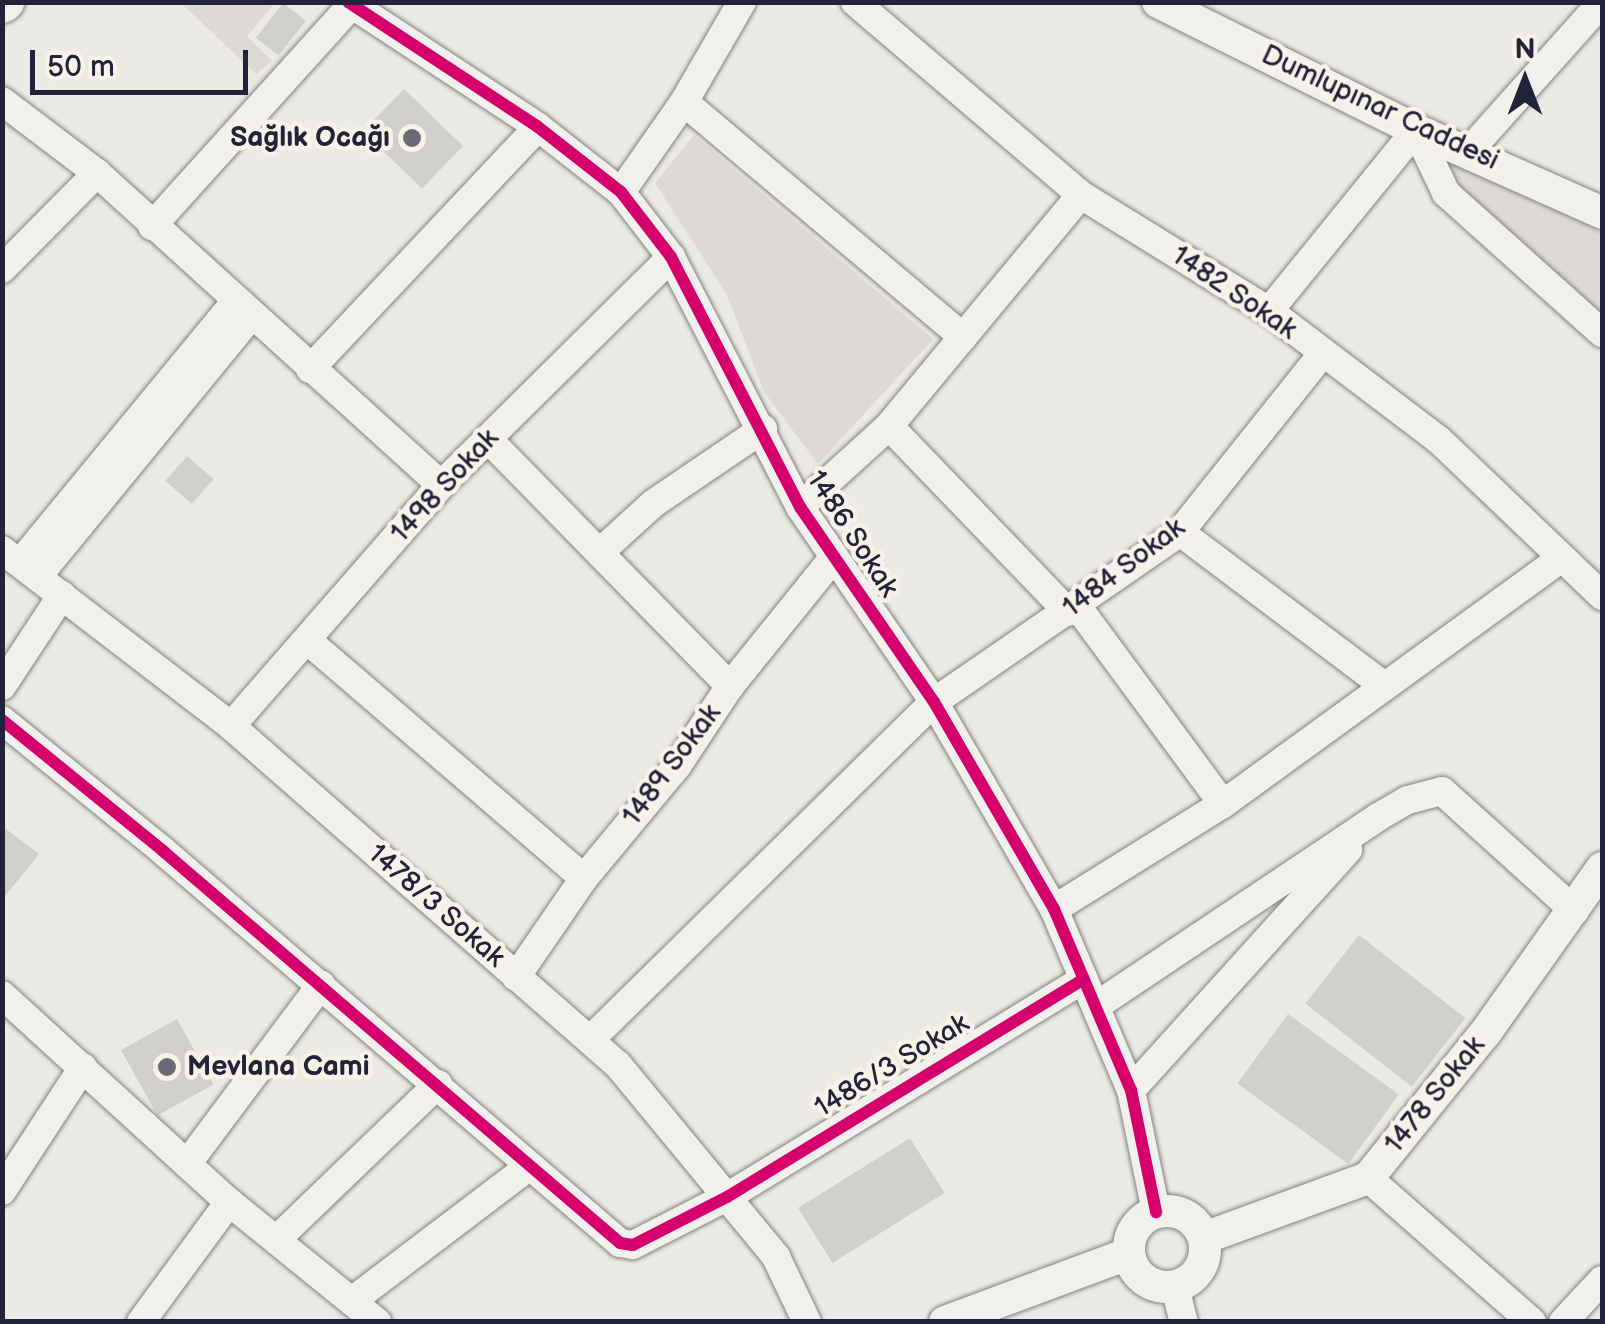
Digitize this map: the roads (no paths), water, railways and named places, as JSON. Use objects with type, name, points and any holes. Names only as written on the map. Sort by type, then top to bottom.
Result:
[{"type":"street","points":[[621,192],[684,102],[742,2]]},
{"type":"street","name":"1482 Sokak","points":[[855,2],[1081,195],[1269,311],[1439,440],[1602,596]]},
{"type":"street","name":"Dumlupınar Caddesi","points":[[1158,2],[1416,130],[1469,150],[1602,213]]},
{"type":"street","points":[[152,226],[350,4]]},
{"type":"street","name":"1486 Sokak","points":[[350,4],[538,127],[621,192],[671,257],[800,507],[934,702],[1054,909],[1131,1090],[1156,1212]]},
{"type":"street","points":[[1469,150],[1598,4]]},
{"type":"street","points":[[2,101],[96,173],[440,485]]},
{"type":"street","points":[[684,102],[963,337]]},
{"type":"street","points":[[310,370],[538,127]]},
{"type":"street","points":[[1269,311],[1416,130],[1446,193],[1602,333]]},
{"type":"street","points":[[2,269],[96,173]]},
{"type":"street","points":[[800,507],[889,426],[1081,195]]},
{"type":"street","name":"1498 Sokak","points":[[231,726],[440,485],[671,257]]},
{"type":"street","points":[[20,563],[243,309]]},
{"type":"street","name":"1484 Sokak","points":[[590,1040],[934,702],[1180,532],[1322,354]]},
{"type":"street","points":[[889,426],[1072,609],[1223,804]]},
{"type":"street","points":[[600,552],[654,503],[763,429]]},
{"type":"street","points":[[488,440],[730,686]]},
{"type":"street","points":[[1180,532],[1384,686]]},
{"type":"street","name":"1489 Sokak","points":[[516,977],[584,878],[677,766],[730,686],[834,557]]},
{"type":"street","points":[[1054,909],[1223,804],[1560,559]]},
{"type":"street","name":"1478/3 Sokak","points":[[20,563],[231,726],[618,1065],[776,1257],[807,1322]]},
{"type":"street","points":[[2,686],[62,594]]},
{"type":"street","points":[[308,640],[584,878]]},
{"type":"street","points":[[2,720],[321,985],[530,1166],[352,1301]]},
{"type":"street","points":[[1096,1006],[1378,817],[1408,800],[1442,791],[1575,911]]},
{"type":"street","points":[[1131,1090],[1378,817]]},
{"type":"street","name":"1478 Sokak","points":[[1204,1238],[1368,1178],[1486,1032],[1602,868]]},
{"type":"street","name":"1486/3 Sokak","points":[[530,1166],[620,1243],[633,1245],[727,1197],[1084,978]]},
{"type":"street","points":[[187,1164],[321,985]]},
{"type":"street","points":[[2,995],[229,1202],[377,1322]]},
{"type":"street","points":[[2,1191],[83,1068]]},
{"type":"street","points":[[276,1240],[438,1084]]},
{"type":"street","points":[[1368,1178],[1532,1322]]},
{"type":"street","points":[[141,1322],[229,1202]]},
{"type":"street","points":[[1156,1212],[1178,1212],[1189,1218],[1204,1238],[1205,1251],[1196,1274],[1174,1287],[1150,1284],[1140,1277],[1128,1254],[1133,1230],[1156,1212]]},
{"type":"street","points":[[945,1322],[1128,1254]]},
{"type":"street","points":[[1563,1322],[1602,1280]]},
{"type":"street","points":[[1174,1287],[1184,1322]]},
{"type":"place","name":"Sağlık Ocağı","points":[[412,138]]},
{"type":"place","name":"Mevlana Cami","points":[[167,1067]]}]
